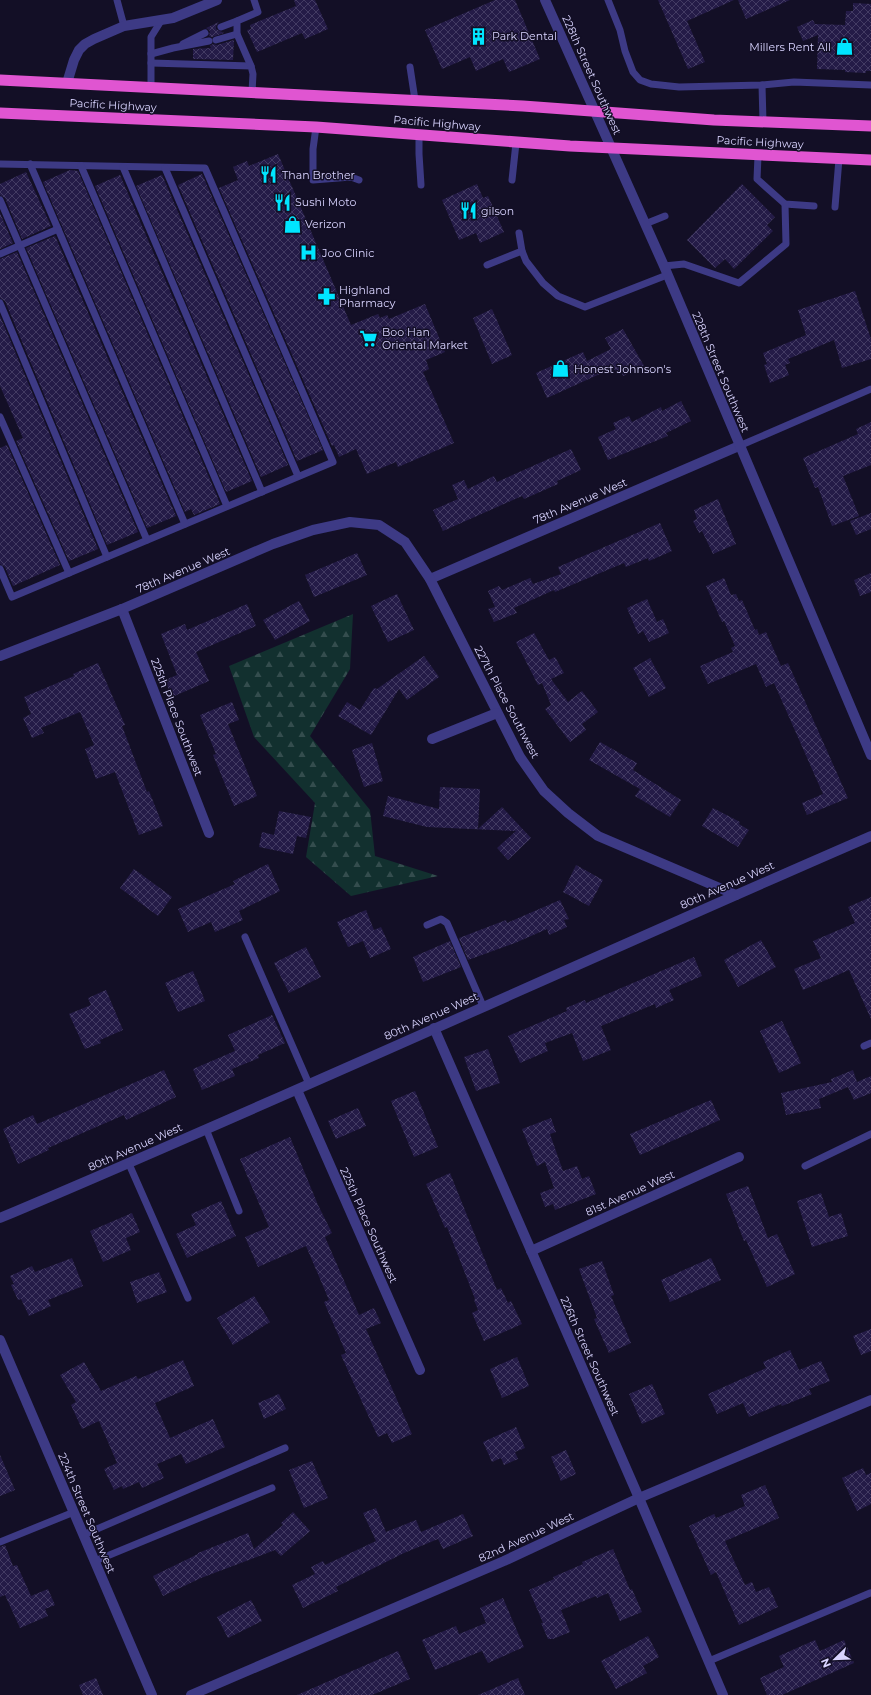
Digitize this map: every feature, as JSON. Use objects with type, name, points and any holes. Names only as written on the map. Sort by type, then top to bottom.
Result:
[{"type":"highway","name":"Pacific Highway","points":[[0,80],[415,100],[763,122],[871,126]]},
{"type":"highway","name":"Pacific Highway","points":[[0,113],[316,127],[613,149],[871,160]]},
{"type":"street","points":[[67,84],[74,60],[85,44],[124,26],[173,18],[202,3],[217,0]]},
{"type":"street","name":"228th Street Southwest","points":[[546,0],[666,270],[871,755]]},
{"type":"street","name":"78th Avenue West","points":[[430,579],[740,446]]},
{"type":"street","name":"78th Avenue West","points":[[0,656],[122,609],[273,544],[312,530],[350,522],[379,525]]},
{"type":"street","name":"227th Place Southwest","points":[[379,525],[405,542],[430,579],[520,757],[544,791],[568,813],[598,836],[736,894]]},
{"type":"street","name":"225th Place Southwest","points":[[122,609],[209,833]]},
{"type":"street","points":[[432,738],[497,712]]},
{"type":"street","name":"80th Avenue West","points":[[0,1218],[129,1164],[736,894],[871,836]]},
{"type":"street","name":"226th Street Southwest","points":[[434,1028],[639,1498],[723,1695]]},
{"type":"street","name":"225th Place Southwest","points":[[297,1090],[420,1370]]},
{"type":"street","name":"81st Avenue West","points":[[531,1251],[739,1157]]},
{"type":"street","name":"224th Street Southwest","points":[[0,1340],[152,1695]]},
{"type":"street","name":"82nd Avenue West","points":[[191,1695],[504,1561],[639,1498],[871,1400]]},
{"type":"lane","points":[[117,0],[124,26]]},
{"type":"lane","points":[[221,27],[258,12],[254,0]]},
{"type":"lane","points":[[608,0],[620,30],[625,51],[633,72],[640,80],[652,84],[679,87],[762,85],[794,82],[871,85]]},
{"type":"lane","points":[[151,88],[151,37],[160,21]]},
{"type":"lane","points":[[237,21],[237,34],[253,74],[252,92]]},
{"type":"lane","points":[[173,48],[205,33]]},
{"type":"lane","points":[[151,54],[237,34]]},
{"type":"lane","points":[[151,63],[251,66]]},
{"type":"lane","points":[[410,67],[415,100]]},
{"type":"lane","points":[[762,85],[763,122]]},
{"type":"lane","points":[[316,127],[313,149],[313,180],[351,177],[359,180]]},
{"type":"lane","points":[[420,134],[421,185]]},
{"type":"lane","points":[[512,180],[516,143]]},
{"type":"lane","points":[[758,156],[757,179],[785,204],[814,206]]},
{"type":"lane","points":[[835,207],[839,159]]},
{"type":"lane","points":[[0,164],[205,168],[333,462],[12,597],[0,569]]},
{"type":"lane","points":[[30,164],[185,524]]},
{"type":"lane","points":[[81,166],[227,506]]},
{"type":"lane","points":[[123,167],[262,492]]},
{"type":"lane","points":[[165,168],[298,476]]},
{"type":"lane","points":[[0,200],[147,540]]},
{"type":"lane","points":[[519,233],[522,251],[526,261],[543,284],[558,296],[585,307],[666,270],[684,264],[739,283],[786,244],[785,204]]},
{"type":"lane","points":[[645,224],[665,216]]},
{"type":"lane","points":[[0,254],[58,229]]},
{"type":"lane","points":[[488,265],[522,251]]},
{"type":"lane","points":[[0,303],[107,557]]},
{"type":"lane","points":[[740,446],[871,389]]},
{"type":"lane","points":[[0,417],[69,573]]},
{"type":"lane","points":[[427,925],[441,919],[447,923],[483,1006]]},
{"type":"lane","points":[[245,937],[309,1084]]},
{"type":"lane","points":[[206,1129],[239,1211]]},
{"type":"lane","points":[[805,1166],[871,1134]]},
{"type":"lane","points":[[129,1164],[188,1298]]},
{"type":"lane","points":[[84,1535],[285,1448]]},
{"type":"lane","points":[[95,1561],[272,1488]]},
{"type":"lane","points":[[0,1542],[74,1512]]},
{"type":"lane","points":[[709,1661],[870,1593]]},
{"type":"green space","points":[[353,614],[350,669],[310,736],[370,810],[375,856],[438,876],[351,896],[306,857],[315,803],[254,737],[229,666]]},
{"type":"building","points":[[294,0],[315,0],[328,29],[305,39],[302,33],[257,52],[247,30],[251,29],[250,25],[296,6]]},
{"type":"building","name":"Park Dental","points":[[495,0],[515,0],[540,59],[509,72],[503,59],[476,71],[470,57],[442,69],[425,30]]},
{"type":"building","points":[[658,0],[734,0],[687,21],[705,62],[688,69]]},
{"type":"building","points":[[738,0],[790,0],[746,19]]},
{"type":"building","name":"Millers Rent All","points":[[853,3],[871,4],[871,71],[866,71],[866,73],[845,72],[845,70],[817,69],[818,35],[803,41],[797,27],[813,20],[815,24],[845,25],[846,11],[853,11]]},
{"type":"building","points":[[219,22],[216,29],[224,33],[212,37],[209,36],[210,31],[206,28]]},
{"type":"building","points":[[234,40],[233,60],[193,59],[193,49],[211,48],[210,46],[213,44],[217,45]]},
{"type":"building","points":[[278,154],[351,325],[378,314],[380,318],[387,315],[389,319],[425,304],[445,352],[426,360],[429,369],[423,372],[454,443],[398,467],[396,462],[367,474],[356,449],[339,457],[334,445],[332,446],[219,188],[238,180],[233,167],[247,161],[249,166]]},
{"type":"building","points":[[70,170],[78,171],[220,504],[194,515],[191,509],[185,512],[43,182]]},
{"type":"building","points":[[26,172],[51,226],[22,239],[5,198],[0,195],[0,184]]},
{"type":"building","points":[[202,174],[323,450],[297,461],[178,185]]},
{"type":"building","points":[[120,175],[252,481],[226,492],[95,186]]},
{"type":"building","points":[[162,175],[288,465],[261,477],[136,186]]},
{"type":"building","points":[[477,184],[483,198],[488,196],[504,232],[480,243],[476,233],[459,240],[442,200]]},
{"type":"building","points":[[742,184],[775,217],[767,225],[773,231],[734,269],[725,259],[715,268],[687,240]]},
{"type":"building","points":[[0,213],[13,243],[0,249]]},
{"type":"building","points":[[55,236],[176,516],[147,528],[26,248]]},
{"type":"building","points":[[17,252],[138,532],[107,545],[5,301],[0,298],[0,259]]},
{"type":"building","points":[[855,291],[871,339],[871,359],[842,368],[834,340],[788,359],[790,363],[785,365],[789,375],[770,383],[764,365],[767,364],[763,353],[806,335],[798,310]]},
{"type":"building","points":[[492,309],[512,355],[492,364],[473,318]]},
{"type":"building","points":[[0,316],[98,549],[69,561],[16,441],[23,438],[0,386]]},
{"type":"building","points":[[623,329],[644,366],[623,376],[621,370],[617,372],[613,368],[547,398],[536,373],[583,352],[587,361],[611,349],[605,338]]},
{"type":"building","points":[[681,401],[691,421],[666,433],[668,436],[608,460],[598,437],[616,429],[613,423],[629,416],[632,422],[661,407],[662,411]]},
{"type":"building","points":[[871,422],[871,465],[843,476],[859,516],[832,526],[818,487],[815,488],[803,458],[858,434],[856,429]]},
{"type":"building","points":[[7,445],[60,565],[13,586],[5,567],[0,564],[0,448]]},
{"type":"building","points":[[571,449],[581,470],[557,481],[558,484],[524,499],[522,496],[443,531],[433,510],[458,499],[452,485],[464,480],[468,489],[494,476],[497,482]]},
{"type":"building","points":[[718,499],[736,544],[713,554],[702,531],[699,533],[693,521],[697,519],[694,510]]},
{"type":"building","points":[[871,513],[871,529],[856,535],[850,521]]},
{"type":"building","points":[[660,523],[672,551],[649,561],[648,558],[626,567],[624,563],[555,592],[554,590],[514,608],[517,613],[494,622],[488,609],[495,607],[488,591],[499,586],[502,590],[530,578],[533,584],[561,574],[558,567]]},
{"type":"building","points":[[357,553],[367,575],[314,597],[305,575]]},
{"type":"building","points":[[871,573],[871,592],[860,596],[854,580]]},
{"type":"building","points":[[724,578],[731,595],[736,594],[739,601],[742,600],[755,630],[757,629],[759,635],[766,632],[781,666],[788,663],[848,798],[807,815],[802,803],[823,794],[774,683],[766,687],[756,664],[708,684],[700,666],[733,652],[731,648],[735,646],[724,621],[722,622],[706,586]]},
{"type":"building","points":[[397,594],[414,630],[388,642],[371,606]]},
{"type":"building","points":[[647,599],[657,622],[663,619],[669,633],[649,642],[643,631],[638,634],[627,608]]},
{"type":"building","points":[[299,601],[310,621],[275,640],[263,620]]},
{"type":"building","points":[[247,604],[256,626],[196,652],[209,681],[172,697],[165,680],[177,675],[161,634],[185,624],[187,630]]},
{"type":"building","points":[[534,633],[549,660],[555,657],[564,673],[551,679],[568,702],[582,691],[598,712],[582,724],[586,730],[570,742],[545,709],[551,705],[542,683],[538,685],[516,642]]},
{"type":"building","points":[[424,656],[439,677],[407,700],[399,689],[371,735],[338,716],[347,702],[360,710],[374,688],[377,689]]},
{"type":"building","points":[[650,658],[666,688],[649,697],[633,668]]},
{"type":"building","points":[[98,663],[125,725],[122,726],[147,792],[149,791],[163,826],[139,835],[115,772],[96,779],[85,749],[94,745],[80,712],[41,728],[44,733],[32,738],[23,718],[31,714],[24,697],[74,676],[73,674]]},
{"type":"building","points":[[232,702],[239,720],[228,724],[257,796],[234,806],[213,755],[216,754],[200,715]]},
{"type":"building","points":[[600,742],[637,763],[633,770],[681,800],[670,817],[635,796],[640,789],[589,760]]},
{"type":"building","points":[[372,743],[383,781],[364,787],[352,750]]},
{"type":"building","points":[[440,787],[480,789],[478,829],[502,807],[531,838],[508,860],[497,848],[516,831],[427,827],[383,816],[388,796],[439,809]]},
{"type":"building","points":[[713,808],[740,822],[739,824],[749,830],[738,847],[702,826]]},
{"type":"building","points":[[279,811],[311,817],[306,838],[297,836],[293,854],[259,847],[262,832],[274,835]]},
{"type":"building","points":[[268,864],[280,891],[239,911],[243,920],[215,932],[211,922],[188,932],[178,909],[235,884],[233,881]]},
{"type":"building","points":[[576,865],[603,880],[589,906],[563,892]]},
{"type":"building","points":[[134,869],[172,897],[158,916],[120,888]]},
{"type":"building","points":[[871,897],[871,1019],[849,970],[803,990],[794,969],[821,958],[813,941],[855,923],[848,907]]},
{"type":"building","points":[[560,900],[569,919],[564,920],[567,927],[549,935],[547,929],[515,943],[468,960],[459,938],[506,920],[507,923]]},
{"type":"building","points":[[366,910],[374,930],[381,927],[391,949],[370,958],[363,941],[348,947],[337,922]]},
{"type":"building","points":[[761,940],[776,967],[738,987],[724,960]]},
{"type":"building","points":[[450,941],[461,967],[423,982],[413,957]]},
{"type":"building","points":[[306,947],[321,977],[289,993],[274,963]]},
{"type":"building","points":[[694,957],[702,976],[669,990],[674,1000],[656,1008],[655,1004],[601,1026],[611,1050],[583,1061],[572,1033],[545,1043],[548,1051],[520,1063],[508,1036],[567,1011],[566,1008],[585,1000],[586,1003]]},
{"type":"building","points":[[193,971],[205,1001],[178,1012],[165,983]]},
{"type":"building","points":[[106,990],[123,1030],[100,1040],[101,1043],[85,1049],[69,1014],[91,1005],[88,998]]},
{"type":"building","points":[[272,1015],[285,1043],[258,1055],[259,1058],[232,1069],[235,1076],[202,1090],[193,1069],[235,1051],[228,1035]]},
{"type":"building","points":[[782,1021],[801,1063],[779,1073],[760,1031]]},
{"type":"building","points":[[488,1049],[500,1083],[476,1091],[464,1057]]},
{"type":"building","points":[[164,1070],[176,1097],[126,1120],[124,1115],[48,1148],[49,1150],[18,1164],[3,1129],[33,1115],[37,1124]]},
{"type":"building","points":[[853,1070],[857,1082],[871,1076],[871,1093],[854,1100],[848,1087],[819,1099],[821,1108],[786,1115],[781,1093],[832,1082],[831,1079]]},
{"type":"building","points":[[415,1091],[438,1147],[414,1157],[391,1101]]},
{"type":"building","points":[[711,1100],[720,1120],[640,1155],[630,1134]]},
{"type":"building","points":[[358,1108],[366,1126],[336,1139],[328,1121]]},
{"type":"building","points":[[551,1118],[556,1132],[550,1134],[563,1171],[577,1166],[582,1179],[589,1176],[596,1194],[555,1210],[553,1204],[545,1207],[540,1193],[554,1188],[545,1162],[537,1166],[522,1129]]},
{"type":"building","points":[[290,1137],[318,1205],[332,1233],[325,1237],[359,1315],[374,1308],[381,1323],[366,1329],[412,1434],[392,1443],[387,1433],[378,1437],[341,1355],[346,1353],[324,1302],[329,1300],[306,1246],[258,1267],[245,1237],[269,1227],[240,1159]]},
{"type":"building","points":[[450,1173],[497,1290],[501,1288],[508,1303],[511,1301],[522,1324],[484,1341],[472,1313],[478,1310],[474,1300],[475,1299],[447,1227],[445,1228],[426,1184]]},
{"type":"building","points":[[748,1186],[768,1238],[777,1234],[795,1274],[767,1287],[746,1240],[744,1241],[726,1194]]},
{"type":"building","points":[[821,1193],[829,1217],[841,1213],[848,1236],[812,1247],[797,1201]]},
{"type":"building","points":[[221,1201],[236,1236],[187,1258],[176,1234],[196,1225],[191,1214]]},
{"type":"building","points":[[132,1213],[140,1232],[126,1238],[131,1250],[103,1262],[90,1231]]},
{"type":"building","points":[[72,1258],[83,1286],[48,1300],[51,1306],[29,1316],[21,1299],[18,1300],[11,1285],[14,1284],[10,1276],[32,1266],[35,1272]]},
{"type":"building","points":[[711,1258],[721,1280],[670,1302],[661,1280]]},
{"type":"building","points":[[602,1261],[614,1295],[611,1296],[631,1343],[609,1353],[594,1319],[597,1318],[579,1269]]},
{"type":"building","points":[[159,1272],[167,1292],[137,1303],[130,1282]]},
{"type":"building","points":[[254,1296],[270,1322],[233,1345],[217,1318]]},
{"type":"building","points":[[871,1329],[871,1351],[861,1355],[853,1336]]},
{"type":"building","points":[[790,1350],[799,1370],[821,1361],[830,1381],[809,1389],[812,1394],[782,1406],[781,1404],[749,1417],[743,1403],[717,1414],[708,1394],[766,1368],[763,1362]]},
{"type":"building","points":[[517,1357],[529,1386],[502,1398],[490,1369]]},
{"type":"building","points":[[183,1360],[194,1386],[155,1403],[170,1438],[213,1419],[225,1447],[186,1464],[181,1454],[157,1464],[164,1478],[142,1488],[139,1482],[123,1489],[122,1486],[114,1490],[104,1469],[117,1463],[99,1421],[82,1429],[71,1405],[76,1402],[60,1375],[84,1362],[101,1391],[136,1376],[138,1379]]},
{"type":"building","points":[[652,1384],[665,1414],[642,1424],[629,1394]]},
{"type":"building","points":[[279,1394],[286,1409],[264,1419],[258,1403]]},
{"type":"building","points":[[516,1427],[525,1448],[515,1452],[518,1459],[504,1465],[501,1458],[492,1462],[483,1442]]},
{"type":"building","points":[[566,1450],[576,1474],[561,1481],[551,1457]]},
{"type":"building","points":[[0,1455],[15,1490],[0,1496]]},
{"type":"building","points":[[312,1461],[328,1498],[304,1508],[289,1470]]},
{"type":"building","points":[[863,1468],[866,1475],[871,1473],[871,1504],[857,1511],[842,1478]]},
{"type":"building","points":[[765,1485],[779,1518],[725,1541],[745,1585],[752,1582],[756,1592],[769,1587],[778,1607],[739,1625],[716,1572],[711,1575],[689,1526],[714,1514],[716,1518],[745,1506],[741,1495]]},
{"type":"building","points":[[376,1508],[386,1532],[416,1520],[421,1532],[463,1514],[473,1536],[443,1549],[438,1539],[404,1553],[336,1587],[338,1591],[303,1608],[292,1585],[315,1574],[311,1567],[323,1561],[325,1565],[376,1541],[363,1513]]},
{"type":"building","points":[[293,1512],[310,1531],[281,1556],[275,1550],[201,1578],[163,1596],[153,1576],[198,1553],[248,1533],[254,1549],[283,1525],[281,1523]]},
{"type":"building","points":[[5,1545],[13,1566],[17,1565],[31,1596],[48,1589],[55,1605],[45,1609],[48,1616],[20,1628],[5,1595],[0,1597],[0,1547]]},
{"type":"building","points":[[613,1549],[630,1590],[632,1589],[642,1612],[620,1621],[608,1593],[597,1598],[596,1596],[561,1610],[570,1632],[553,1639],[548,1639],[529,1590],[554,1579],[553,1577],[583,1564],[582,1562]]},
{"type":"building","points":[[503,1598],[524,1647],[488,1663],[482,1651],[435,1670],[422,1640],[456,1626],[459,1634],[486,1623],[480,1608]]},
{"type":"building","points":[[251,1600],[262,1621],[228,1638],[217,1617]]},
{"type":"building","points":[[648,1636],[659,1657],[643,1666],[647,1673],[616,1689],[601,1661]]},
{"type":"building","points":[[815,1640],[820,1651],[844,1640],[854,1663],[782,1695],[767,1695],[760,1678],[784,1667],[779,1656]]},
{"type":"building","points":[[398,1651],[410,1679],[372,1695],[297,1695]]},
{"type":"building","points":[[96,1678],[103,1695],[83,1695],[79,1685]]},
{"type":"building","points":[[518,1678],[525,1695],[478,1695]]},
{"type":"place","name":"Park Dental","points":[[479,36]]},
{"type":"place","name":"Millers Rent All","points":[[844,47]]},
{"type":"place","name":"Than Brother","points":[[269,175]]},
{"type":"place","name":"Sushi Moto","points":[[282,202]]},
{"type":"place","name":"gilson","points":[[468,211]]},
{"type":"place","name":"Verizon","points":[[292,224]]},
{"type":"place","name":"Joo Clinic","points":[[309,253]]},
{"type":"place","name":"Highland Pharmacy","points":[[326,296]]},
{"type":"place","name":"Boo Han Oriental Market","points":[[369,338]]},
{"type":"place","name":"Honest Johnson's","points":[[561,369]]}]
